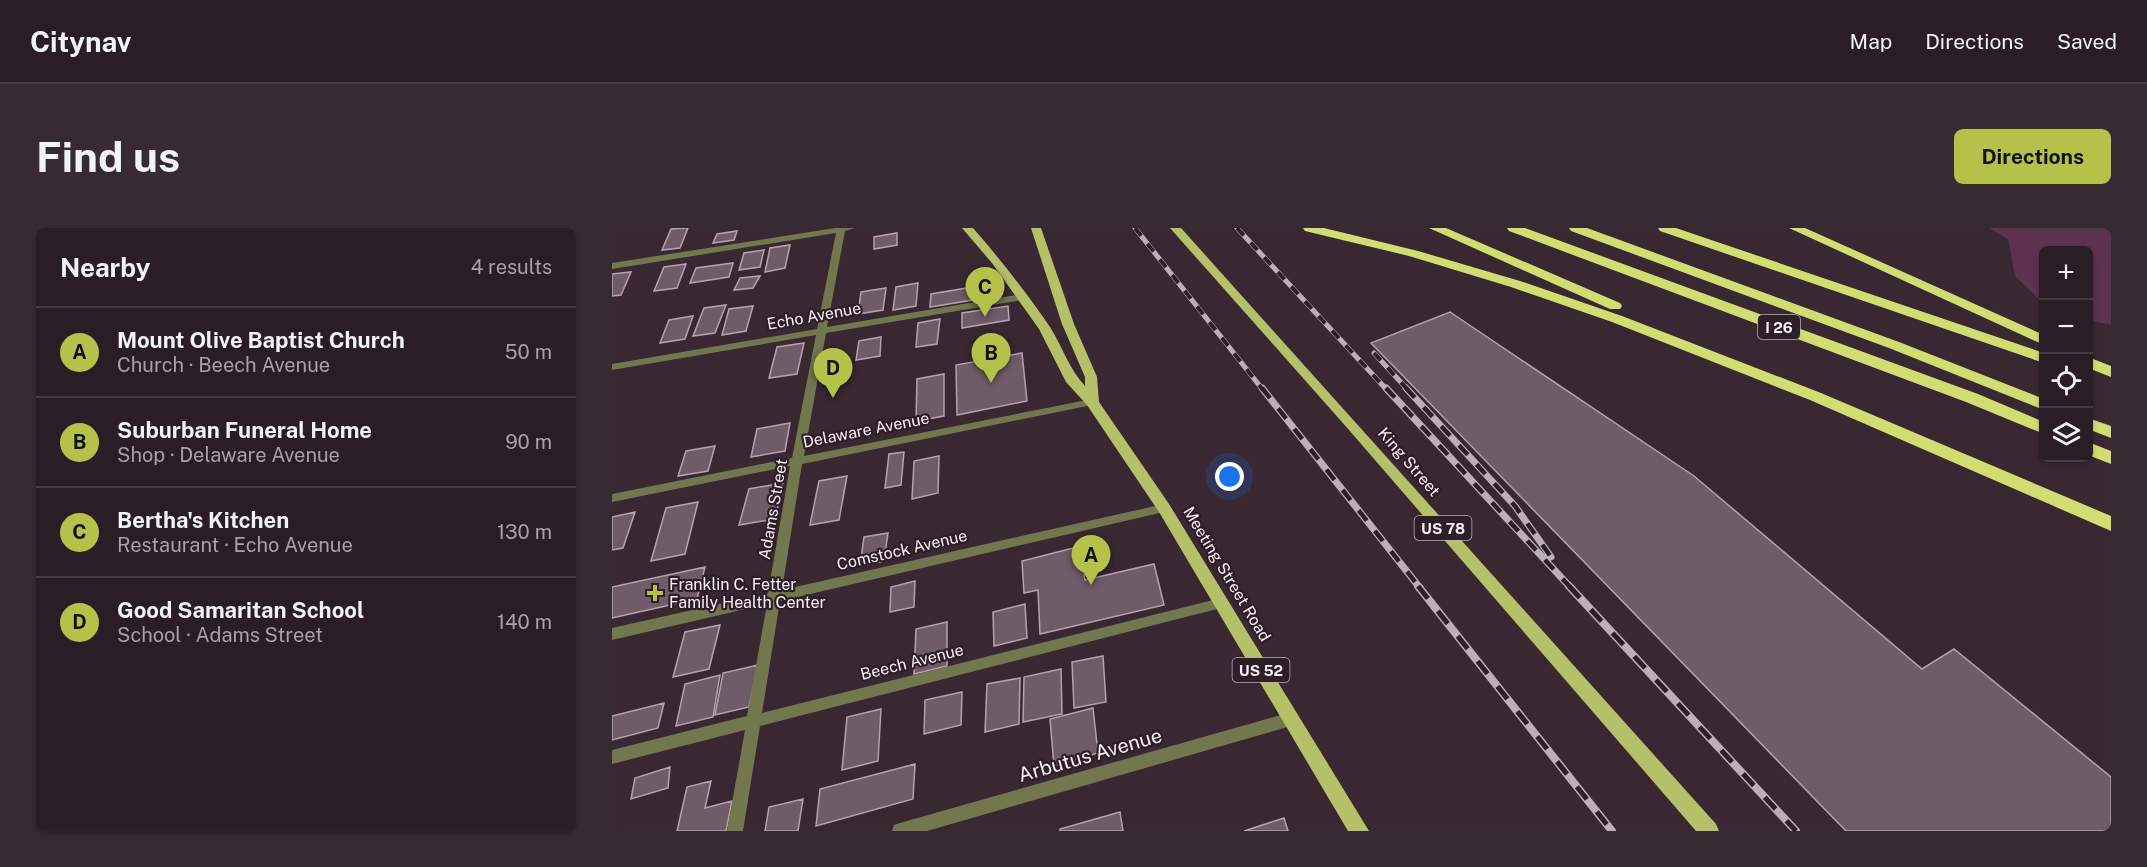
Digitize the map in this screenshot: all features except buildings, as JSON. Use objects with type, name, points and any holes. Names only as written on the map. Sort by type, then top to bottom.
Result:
[{"type":"highway","points":[[1309,228],[1413,253],[1475,271],[1540,291],[1697,347],[2111,524]]},
{"type":"highway","points":[[1435,228],[1635,315],[1697,347]]},
{"type":"highway","name":"I 26","points":[[1514,228],[1972,398],[2039,427]]},
{"type":"highway","name":"I 26","points":[[1575,228],[1894,345],[2039,403]]},
{"type":"highway","points":[[1664,228],[2039,357]]},
{"type":"highway","points":[[1795,228],[2039,339]]},
{"type":"highway","points":[[2093,364],[2111,372]]},
{"type":"highway","points":[[2093,377],[2111,384]]},
{"type":"highway","points":[[2093,425],[2111,432]]},
{"type":"highway","points":[[2093,450],[2111,458]]},
{"type":"main road","name":"Meeting Street Road","points":[[967,228],[996,261],[1045,328],[1071,379],[1092,402],[1164,508],[1359,831]]},
{"type":"main road","name":"Meeting Street Road","points":[[1036,228],[1068,324],[1091,377],[1092,402]]},
{"type":"main road","name":"King Street","points":[[1175,228],[1354,427],[1709,831]]},
{"type":"street","points":[[612,266],[851,228]]},
{"type":"street","name":"Adams Street","points":[[735,831],[797,461],[841,230]]},
{"type":"street","name":"Echo Avenue","points":[[612,367],[1022,297]]},
{"type":"street","name":"Delaware Avenue","points":[[612,498],[1092,402]]},
{"type":"street","name":"Comstock Avenue","points":[[612,634],[774,595],[1164,508]]},
{"type":"street","name":"Beech Avenue","points":[[612,757],[1221,603]]},
{"type":"street","name":"Arbutus Avenue","points":[[900,831],[1291,719]]},
{"type":"shaded area","points":[[1989,228],[2111,228],[2111,325],[2093,321],[2093,246],[2039,246],[2039,299],[2015,276],[2008,239]]},
{"type":"railway","points":[[1135,228],[1263,390]]},
{"type":"railway","points":[[1237,228],[1387,390]]},
{"type":"railway","points":[[1374,353],[1408,390]]},
{"type":"railway","points":[[1262,388],[1420,588]]},
{"type":"railway","points":[[1386,388],[1571,588]]},
{"type":"railway","points":[[1406,388],[1515,506],[1551,557]]},
{"type":"railway","points":[[1418,586],[1612,831]]},
{"type":"railway","points":[[1569,586],[1796,831]]},
{"type":"place","name":"Bertha's Kitchen","points":[[985,317]]},
{"type":"place","name":"Suburban Funeral Home","points":[[991,383]]},
{"type":"place","name":"Good Samaritan School","points":[[833,398]]},
{"type":"place","name":"Mount Olive Baptist Church","points":[[1091,585]]},
{"type":"place","name":"Franklin C. Fetter Family Health Center","points":[[655,593]]}]
